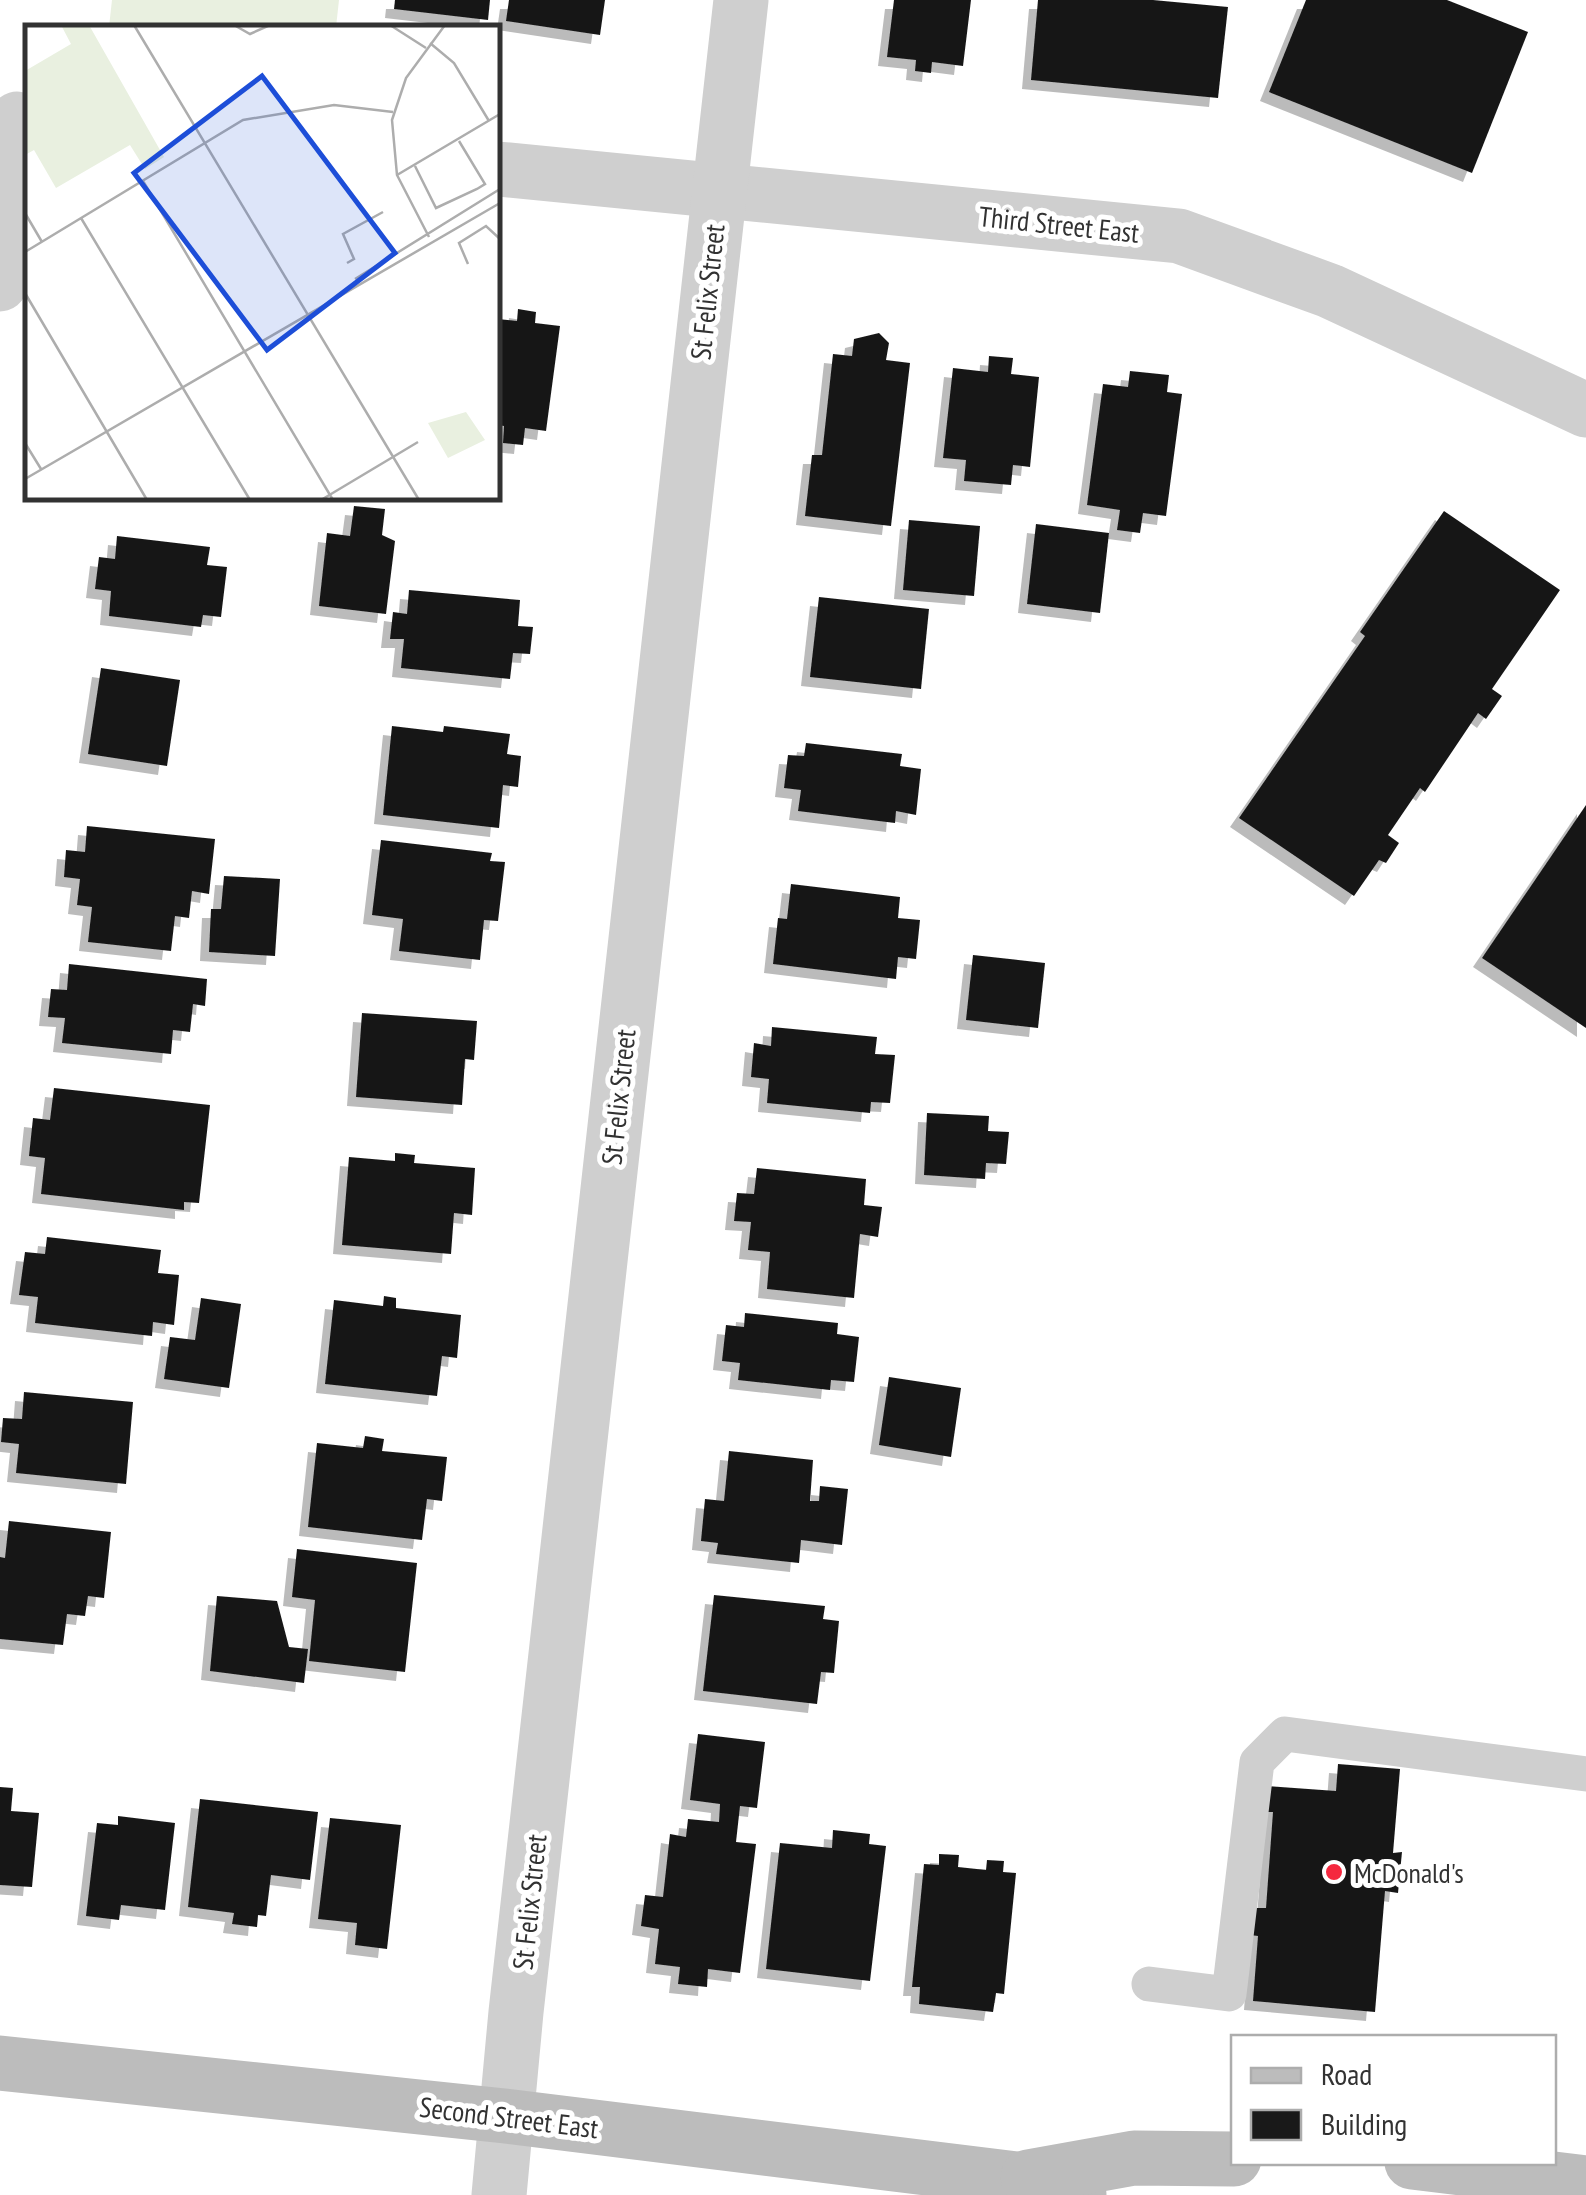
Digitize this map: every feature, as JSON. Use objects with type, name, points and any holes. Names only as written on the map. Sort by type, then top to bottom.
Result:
[{"type":"main road","name":"Second Street East","points":[[0,2063],[505,2116],[1016,2179],[1079,2195]]},
{"type":"main road","name":"Second Street East","points":[[1016,2179],[1134,2158],[1231,2160]]},
{"type":"main road","points":[[1437,2165],[1586,2183]]},
{"type":"street","name":"St Felix Street","points":[[499,2195],[741,0]]},
{"type":"street","points":[[0,284],[15,118]]},
{"type":"street","name":"Third Street East","points":[[500,169],[1178,236],[1330,291],[1586,410]]},
{"type":"lane","points":[[1148,1984],[1229,1994],[1257,1762],[1285,1734],[1586,1774]]},
{"type":"green space","points":[[112,0],[339,0],[336,25],[109,25]]},
{"type":"building","points":[[395,0],[490,0],[488,20],[394,9]]},
{"type":"building","points":[[509,0],[605,0],[600,35],[506,21]]},
{"type":"building","points":[[894,0],[971,0],[963,66],[932,62],[931,73],[915,71],[916,60],[887,57]]},
{"type":"building","points":[[1038,0],[1153,0],[1228,7],[1218,98],[1031,80]]},
{"type":"building","points":[[1306,0],[1447,0],[1528,32],[1472,173],[1269,92]]},
{"type":"building","points":[[518,309],[536,312],[535,323],[560,326],[546,431],[525,428],[523,445],[503,443],[504,426],[500,425],[500,319],[517,321]]},
{"type":"building","points":[[879,333],[889,343],[886,360],[910,363],[891,526],[805,516],[812,455],[822,455],[833,354],[852,356],[854,339]]},
{"type":"building","points":[[989,356],[1013,358],[1011,374],[1039,377],[1030,467],[1013,465],[1011,485],[964,481],[966,460],[943,458],[953,368],[988,372]]},
{"type":"building","points":[[1130,371],[1169,375],[1167,392],[1182,394],[1166,516],[1143,513],[1140,533],[1117,530],[1120,510],[1087,505],[1103,384],[1128,387]]},
{"type":"building","points":[[354,506],[385,509],[382,535],[395,541],[386,614],[319,606],[327,533],[350,536]]},
{"type":"building","points":[[1444,511],[1560,590],[1492,689],[1502,696],[1486,719],[1478,713],[1425,792],[1420,788],[1388,835],[1399,843],[1386,863],[1379,860],[1354,896],[1239,818],[1365,636],[1360,632]]},
{"type":"building","points":[[909,520],[980,526],[974,596],[903,590]]},
{"type":"building","points":[[1036,524],[1109,533],[1100,613],[1027,604]]},
{"type":"building","points":[[117,536],[210,547],[207,565],[227,567],[221,617],[203,615],[201,627],[109,616],[111,591],[95,589],[99,557],[115,559]]},
{"type":"building","points":[[409,590],[520,600],[518,626],[533,627],[530,654],[513,653],[510,679],[401,668],[404,639],[390,639],[393,612],[407,614]]},
{"type":"building","points":[[819,597],[929,609],[921,689],[810,677]]},
{"type":"building","points":[[101,668],[180,680],[167,766],[88,754]]},
{"type":"building","points":[[392,726],[443,732],[444,726],[510,734],[507,754],[521,756],[518,787],[503,785],[499,828],[383,815]]},
{"type":"building","points":[[806,743],[902,754],[900,766],[921,769],[916,815],[896,811],[895,823],[798,811],[801,790],[784,788],[788,755],[804,756]]},
{"type":"building","points":[[1586,805],[1586,1028],[1482,958]]},
{"type":"building","points":[[87,826],[215,839],[209,894],[192,891],[189,918],[175,916],[171,951],[88,942],[92,907],[77,905],[80,879],[64,877],[66,850],[85,852]]},
{"type":"building","points":[[381,840],[492,853],[490,861],[505,862],[498,921],[484,920],[480,960],[399,951],[403,919],[372,915]]},
{"type":"building","points":[[224,876],[280,879],[275,956],[209,952],[211,909],[221,909]]},
{"type":"building","points":[[791,884],[900,897],[898,918],[920,920],[916,959],[898,957],[896,979],[773,964],[778,918],[787,919]]},
{"type":"building","points":[[973,955],[1045,963],[1038,1028],[966,1020]]},
{"type":"building","points":[[69,964],[207,979],[205,1006],[193,1004],[190,1032],[173,1030],[171,1054],[62,1043],[65,1018],[48,1017],[51,989],[67,990]]},
{"type":"building","points":[[362,1013],[477,1021],[474,1060],[465,1059],[462,1105],[356,1097]]},
{"type":"building","points":[[772,1027],[877,1037],[875,1054],[895,1055],[890,1103],[871,1102],[870,1113],[767,1103],[769,1079],[751,1077],[754,1043],[771,1046]]},
{"type":"building","points":[[54,1088],[210,1105],[199,1203],[184,1202],[184,1210],[41,1194],[45,1158],[29,1156],[33,1118],[50,1120]]},
{"type":"building","points":[[927,1113],[989,1116],[988,1131],[1009,1132],[1006,1164],[986,1163],[985,1179],[924,1175]]},
{"type":"building","points":[[395,1153],[415,1155],[414,1163],[475,1168],[472,1215],[454,1213],[451,1254],[342,1245],[349,1157],[395,1161]]},
{"type":"building","points":[[757,1168],[866,1179],[864,1205],[882,1207],[878,1237],[860,1234],[854,1298],[767,1289],[770,1252],[748,1250],[751,1222],[734,1221],[737,1193],[754,1194]]},
{"type":"building","points":[[47,1237],[161,1250],[158,1273],[179,1275],[174,1325],[153,1322],[152,1336],[35,1323],[38,1297],[19,1295],[25,1252],[45,1254]]},
{"type":"building","points":[[384,1296],[396,1298],[396,1308],[461,1315],[457,1358],[442,1356],[437,1396],[325,1384],[334,1300],[383,1306]]},
{"type":"building","points":[[201,1298],[241,1304],[229,1388],[164,1379],[170,1337],[195,1340]]},
{"type":"building","points":[[745,1313],[838,1323],[837,1334],[859,1337],[854,1382],[831,1380],[830,1390],[738,1380],[740,1363],[722,1361],[726,1325],[744,1327]]},
{"type":"building","points":[[889,1377],[961,1388],[951,1457],[879,1445]]},
{"type":"building","points":[[24,1392],[133,1402],[126,1484],[16,1473],[19,1444],[1,1442],[3,1418],[22,1419]]},
{"type":"building","points":[[365,1436],[384,1439],[382,1451],[447,1457],[442,1501],[427,1499],[422,1540],[308,1527],[317,1443],[363,1448]]},
{"type":"building","points":[[729,1451],[813,1460],[810,1501],[819,1501],[820,1486],[848,1489],[842,1545],[801,1540],[799,1563],[716,1554],[718,1543],[701,1541],[705,1499],[724,1501]]},
{"type":"building","points":[[9,1521],[111,1532],[104,1598],[88,1596],[85,1616],[67,1614],[63,1645],[0,1639],[0,1557],[5,1558]]},
{"type":"building","points":[[297,1549],[417,1563],[405,1672],[309,1661],[315,1600],[292,1597]]},
{"type":"building","points":[[714,1595],[825,1606],[823,1619],[839,1621],[834,1673],[821,1672],[817,1704],[703,1691]]},
{"type":"building","points":[[217,1596],[277,1601],[289,1647],[308,1649],[304,1683],[210,1671]]},
{"type":"building","points":[[698,1734],[765,1742],[757,1808],[740,1806],[736,1842],[756,1844],[740,1973],[708,1969],[707,1987],[678,1984],[680,1967],[655,1964],[659,1929],[641,1926],[645,1895],[663,1897],[670,1834],[686,1837],[688,1819],[719,1822],[720,1804],[690,1800]]},
{"type":"building","name":"McDonald's","points":[[1338,1764],[1400,1769],[1393,1853],[1402,1852],[1398,1893],[1385,1891],[1375,2012],[1253,2001],[1258,1936],[1250,1935],[1252,1908],[1266,1908],[1273,1812],[1264,1812],[1266,1786],[1336,1791]]},
{"type":"building","points":[[0,1787],[13,1788],[11,1811],[39,1813],[32,1887],[0,1885]]},
{"type":"building","points":[[200,1799],[318,1812],[310,1880],[271,1875],[266,1916],[258,1915],[257,1927],[232,1924],[234,1913],[188,1907]]},
{"type":"building","points":[[118,1816],[175,1823],[165,1910],[121,1905],[119,1920],[86,1916],[97,1823],[118,1825]]},
{"type":"building","points":[[330,1818],[401,1825],[387,1949],[355,1945],[357,1923],[318,1919]]},
{"type":"building","points":[[833,1830],[870,1834],[869,1844],[886,1846],[870,1981],[766,1969],[780,1843],[832,1848]]},
{"type":"building","points":[[939,1854],[959,1855],[958,1867],[986,1870],[987,1860],[1004,1861],[1003,1872],[1016,1873],[1004,1994],[996,1993],[993,2012],[919,2004],[920,1987],[912,1987],[924,1864],[939,1865]]},
{"type":"place","name":"McDonald's","points":[[1334,1872]]}]
